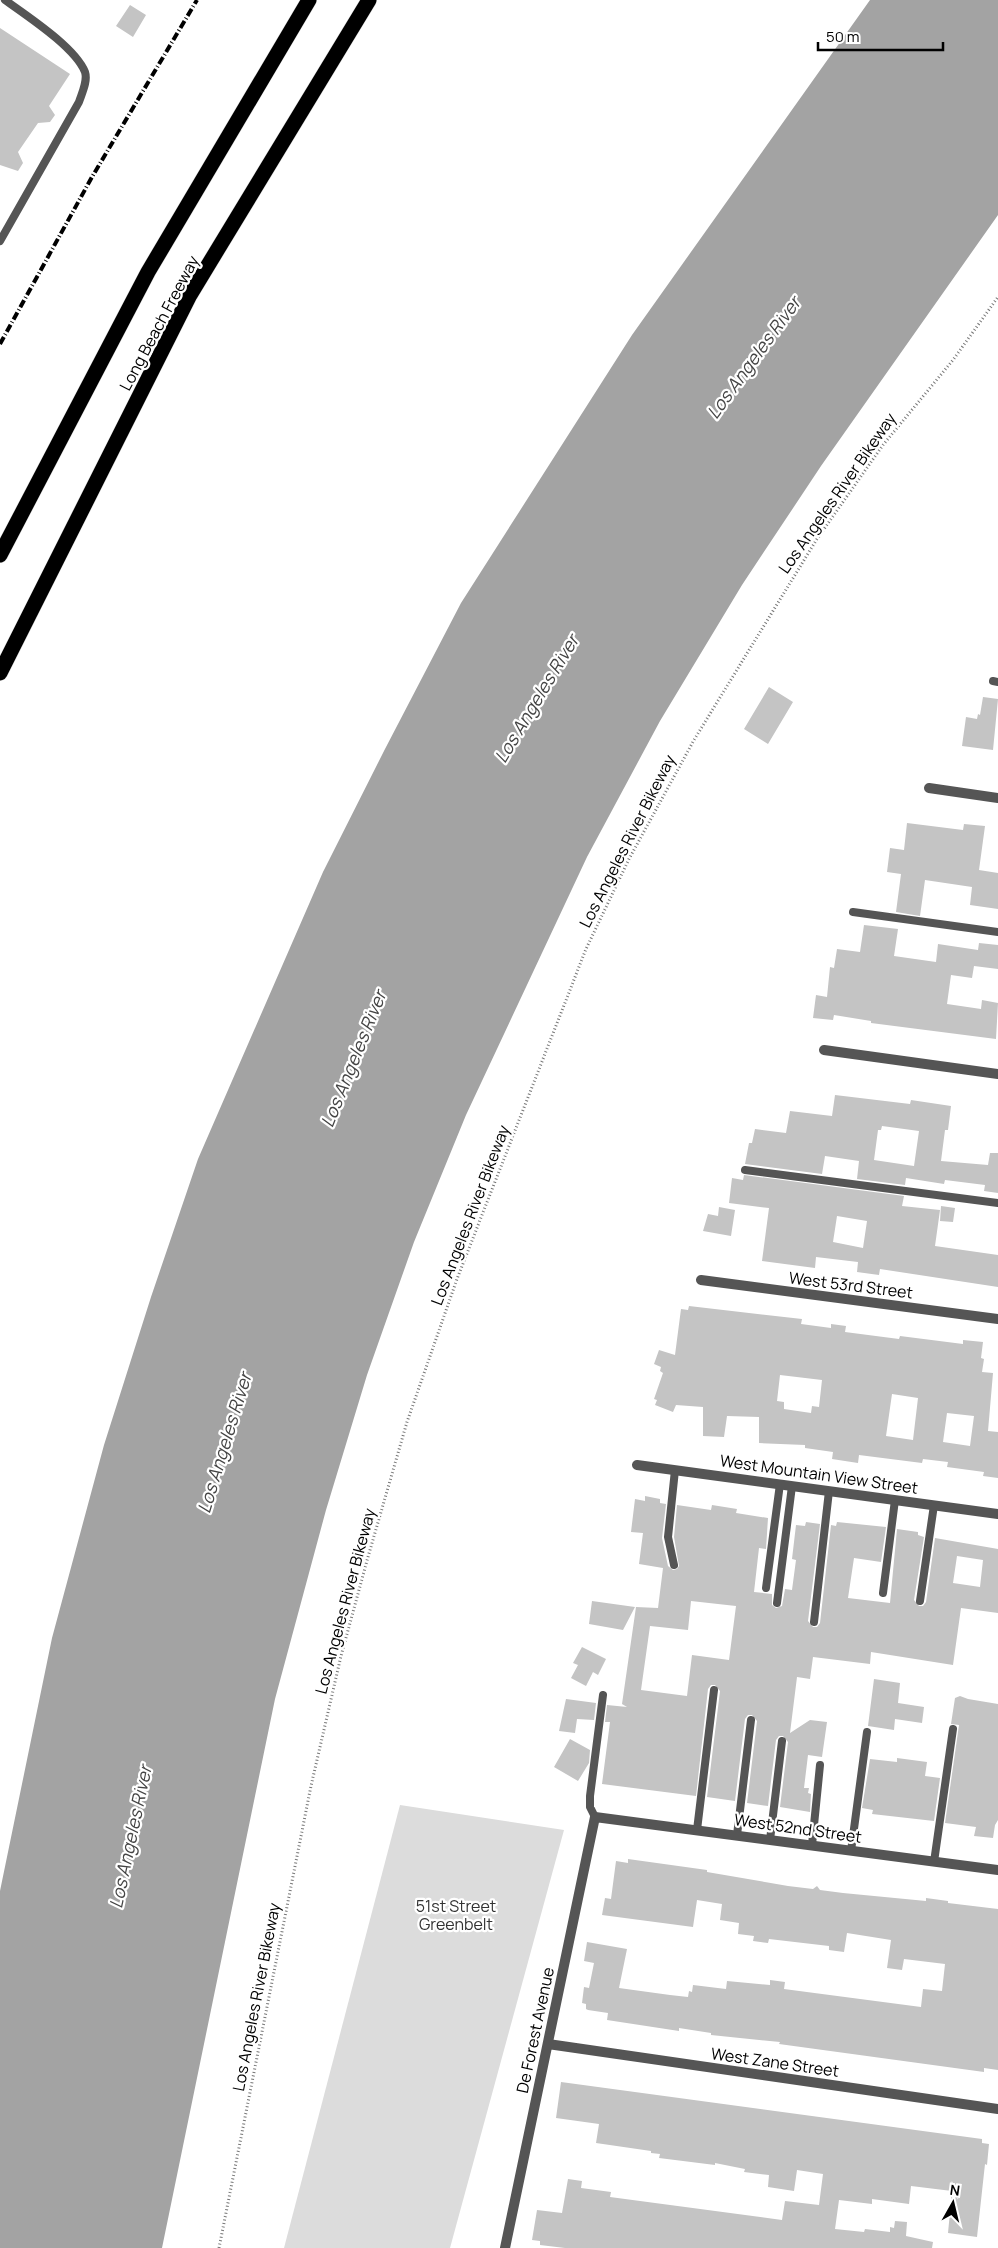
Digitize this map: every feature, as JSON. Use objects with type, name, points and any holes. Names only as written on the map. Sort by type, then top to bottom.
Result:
[{"type":"highway","name":"Long Beach Freeway","points":[[0,555],[148,272],[309,0]]},
{"type":"highway","name":"Long Beach Freeway","points":[[0,673],[190,295],[369,0]]},
{"type":"street","points":[[929,788],[998,798]]},
{"type":"street","points":[[824,1050],[998,1074]]},
{"type":"street","name":"West 53rd Street","points":[[701,1280],[998,1319]]},
{"type":"street","name":"West Mountain View Street","points":[[637,1465],[998,1514]]},
{"type":"street","name":"West 52nd Street","points":[[595,1817],[998,1870]]},
{"type":"street","name":"De Forest Avenue","points":[[505,2248],[595,1817]]},
{"type":"street","name":"West Zane Street","points":[[548,2044],[998,2110]]},
{"type":"lane","points":[[0,240],[79,102],[84,86],[85,73],[74,55],[45,29],[5,0]]},
{"type":"lane","points":[[853,912],[998,932]]},
{"type":"lane","points":[[746,1170],[998,1202]]},
{"type":"lane","points":[[674,1566],[668,1537],[675,1470]]},
{"type":"lane","points":[[766,1588],[780,1484]]},
{"type":"lane","points":[[777,1603],[792,1486]]},
{"type":"lane","points":[[814,1622],[829,1491]]},
{"type":"lane","points":[[883,1593],[895,1500]]},
{"type":"lane","points":[[920,1601],[934,1505]]},
{"type":"lane","points":[[696,1830],[714,1690]]},
{"type":"lane","points":[[595,1817],[590,1808],[590,1796],[603,1695]]},
{"type":"lane","points":[[737,1835],[751,1720]]},
{"type":"lane","points":[[934,1862],[953,1729]]},
{"type":"lane","points":[[852,1851],[867,1732]]},
{"type":"lane","points":[[770,1840],[782,1741]]},
{"type":"lane","points":[[812,1845],[820,1765]]},
{"type":"path","name":"Los Angeles River Bikeway","points":[[219,2248],[311,1786],[368,1557],[407,1422],[457,1279],[586,949],[629,859],[694,740],[817,539],[883,445],[953,360],[998,297]]},
{"type":"green space","name":"51st Street Greenbelt","points":[[400,1805],[564,1830],[450,2248],[284,2248]]},
{"type":"water","name":"Los Angeles River","points":[[870,0],[998,0],[998,215],[821,466],[742,585],[660,721],[587,857],[466,1115],[414,1242],[367,1375],[326,1510],[275,1699],[162,2248],[0,2248],[0,1891],[52,1638],[104,1445],[151,1297],[198,1159],[323,872],[461,603],[632,335]]},
{"type":"building","points":[[130,5],[146,15],[133,37],[116,26]]},
{"type":"building","points":[[0,28],[70,74],[49,106],[55,115],[50,122],[38,123],[18,152],[23,163],[18,171],[0,165]]},
{"type":"building","points":[[769,687],[793,702],[768,744],[744,729]]},
{"type":"building","points":[[983,697],[998,699],[993,750],[962,746],[966,717],[977,719],[978,714],[980,715]]},
{"type":"building","points":[[907,823],[963,830],[964,824],[985,826],[979,870],[998,873],[998,909],[970,905],[972,887],[925,880],[920,916],[896,912],[901,874],[887,872],[890,848],[904,850]]},
{"type":"building","points":[[864,925],[898,929],[894,956],[936,962],[938,944],[978,950],[979,943],[998,945],[998,969],[974,966],[972,978],[951,975],[947,1004],[981,1009],[982,1000],[998,1003],[996,1039],[871,1023],[871,1021],[834,1015],[833,1020],[813,1018],[816,995],[827,997],[830,967],[834,968],[837,949],[860,952]]},
{"type":"building","points":[[835,1095],[910,1104],[911,1100],[951,1106],[948,1130],[945,1130],[941,1161],[988,1165],[990,1153],[998,1153],[998,1193],[984,1191],[985,1185],[945,1180],[944,1184],[906,1178],[905,1185],[857,1179],[859,1161],[825,1156],[822,1174],[745,1164],[749,1143],[752,1143],[755,1129],[786,1133],[790,1111],[832,1116]],"holes":[[[882,1126],[919,1131],[914,1166],[874,1160],[878,1130],[881,1130]]]},
{"type":"building","points":[[744,1175],[904,1196],[902,1206],[940,1210],[935,1246],[998,1255],[998,1287],[880,1269],[879,1275],[857,1272],[858,1262],[816,1257],[815,1268],[762,1261],[769,1208],[729,1203],[732,1178],[743,1180]],"holes":[[[837,1216],[867,1221],[863,1248],[833,1242]]]},
{"type":"building","points":[[941,1206],[955,1208],[953,1222],[940,1221]]},
{"type":"building","points":[[719,1207],[735,1210],[731,1236],[703,1231],[708,1214],[718,1216]]},
{"type":"building","points":[[689,1306],[802,1319],[801,1324],[831,1328],[831,1324],[846,1326],[845,1332],[899,1339],[900,1336],[963,1344],[963,1340],[983,1342],[981,1358],[984,1359],[982,1372],[993,1373],[988,1431],[998,1432],[998,1478],[983,1476],[984,1472],[947,1467],[948,1462],[923,1459],[922,1463],[859,1455],[858,1463],[832,1459],[833,1452],[805,1448],[805,1445],[759,1443],[759,1417],[727,1416],[724,1437],[703,1436],[703,1407],[676,1405],[673,1412],[655,1405],[657,1400],[654,1399],[663,1373],[660,1371],[661,1367],[654,1364],[659,1350],[675,1355],[681,1309],[688,1310]],"holes":[[[780,1375],[822,1380],[819,1407],[812,1406],[811,1413],[784,1409],[784,1402],[777,1401]],[[892,1394],[918,1398],[913,1440],[886,1436]],[[947,1413],[974,1416],[970,1446],[943,1442]]]},
{"type":"building","points":[[645,1496],[660,1499],[660,1503],[666,1504],[662,1538],[668,1566],[673,1570],[679,1566],[674,1537],[677,1505],[711,1510],[712,1505],[737,1509],[736,1513],[768,1518],[766,1549],[759,1548],[754,1592],[772,1594],[772,1605],[776,1608],[782,1606],[785,1589],[792,1590],[796,1560],[792,1559],[796,1525],[805,1526],[806,1522],[820,1524],[808,1621],[813,1627],[817,1627],[820,1623],[831,1525],[836,1526],[837,1522],[886,1527],[881,1562],[854,1558],[848,1598],[890,1603],[897,1529],[918,1532],[918,1535],[924,1537],[914,1600],[919,1606],[923,1606],[926,1602],[935,1538],[998,1549],[998,1613],[961,1608],[953,1665],[871,1652],[870,1664],[813,1657],[810,1679],[797,1677],[790,1733],[810,1720],[827,1722],[822,1757],[808,1755],[804,1788],[809,1788],[808,1793],[811,1794],[810,1812],[780,1807],[788,1742],[783,1736],[779,1736],[776,1740],[768,1806],[747,1803],[757,1721],[752,1715],[748,1715],[745,1719],[735,1801],[707,1797],[720,1691],[715,1685],[711,1685],[708,1689],[696,1796],[602,1784],[610,1722],[605,1722],[607,1705],[627,1707],[622,1704],[636,1607],[658,1608],[663,1568],[639,1564],[643,1533],[631,1532],[635,1499],[645,1501]],"holes":[[[957,1556],[983,1560],[980,1587],[953,1583]],[[691,1601],[736,1606],[729,1660],[692,1655],[687,1696],[641,1690],[650,1626],[688,1630]]]},
{"type":"building","points":[[592,1601],[635,1607],[623,1630],[589,1624]]},
{"type":"building","points":[[582,1647],[606,1659],[598,1675],[593,1672],[586,1686],[571,1678],[578,1665],[573,1663]]},
{"type":"building","points":[[874,1679],[900,1683],[898,1703],[924,1707],[922,1723],[895,1719],[894,1730],[868,1726]]},
{"type":"building","points":[[960,1696],[998,1704],[998,1820],[995,1825],[993,1838],[974,1836],[976,1827],[945,1823],[959,1725],[951,1724],[955,1698]]},
{"type":"building","points":[[566,1699],[596,1703],[594,1720],[577,1719],[575,1733],[559,1731]]},
{"type":"building","points":[[570,1739],[590,1750],[589,1763],[578,1781],[554,1767]]},
{"type":"building","points":[[897,1758],[927,1762],[925,1776],[940,1778],[934,1821],[872,1814],[873,1810],[862,1808],[870,1759],[897,1762]]},
{"type":"building","points":[[628,1859],[707,1870],[707,1872],[788,1886],[813,1889],[817,1886],[820,1890],[843,1893],[926,1901],[926,1898],[948,1901],[948,1903],[998,1909],[998,2070],[984,2068],[984,2072],[779,2044],[780,2042],[711,2035],[711,2033],[679,2028],[679,2031],[607,2020],[608,2013],[586,2009],[586,2004],[582,2003],[584,1987],[589,1988],[594,1963],[584,1961],[587,1942],[627,1949],[619,1988],[688,1997],[689,1991],[692,1992],[693,1985],[726,1989],[727,1981],[770,1985],[770,1980],[785,1982],[784,1989],[921,2007],[923,1989],[942,1991],[945,1964],[904,1959],[902,1970],[887,1968],[891,1940],[847,1933],[844,1952],[829,1950],[829,1946],[769,1939],[768,1943],[753,1941],[754,1936],[738,1934],[739,1923],[720,1920],[722,1904],[697,1900],[693,1927],[602,1915],[605,1898],[611,1899],[616,1861],[628,1863]]},
{"type":"building","points":[[561,2082],[982,2139],[982,2143],[989,2144],[977,2237],[948,2233],[952,2191],[911,2186],[909,2204],[872,2199],[872,2204],[839,2200],[835,2229],[864,2232],[865,2229],[890,2232],[890,2227],[894,2228],[895,2221],[907,2222],[906,2236],[933,2242],[932,2248],[565,2248],[540,2245],[540,2241],[532,2240],[537,2210],[562,2213],[568,2179],[582,2181],[581,2188],[611,2192],[610,2197],[782,2220],[785,2201],[819,2205],[823,2174],[797,2170],[794,2191],[768,2187],[769,2175],[744,2172],[745,2169],[715,2163],[715,2165],[659,2158],[660,2154],[651,2153],[651,2151],[596,2143],[599,2124],[556,2118]]},
{"type":"railway","points":[[0,344],[92,177],[197,0]]}]
